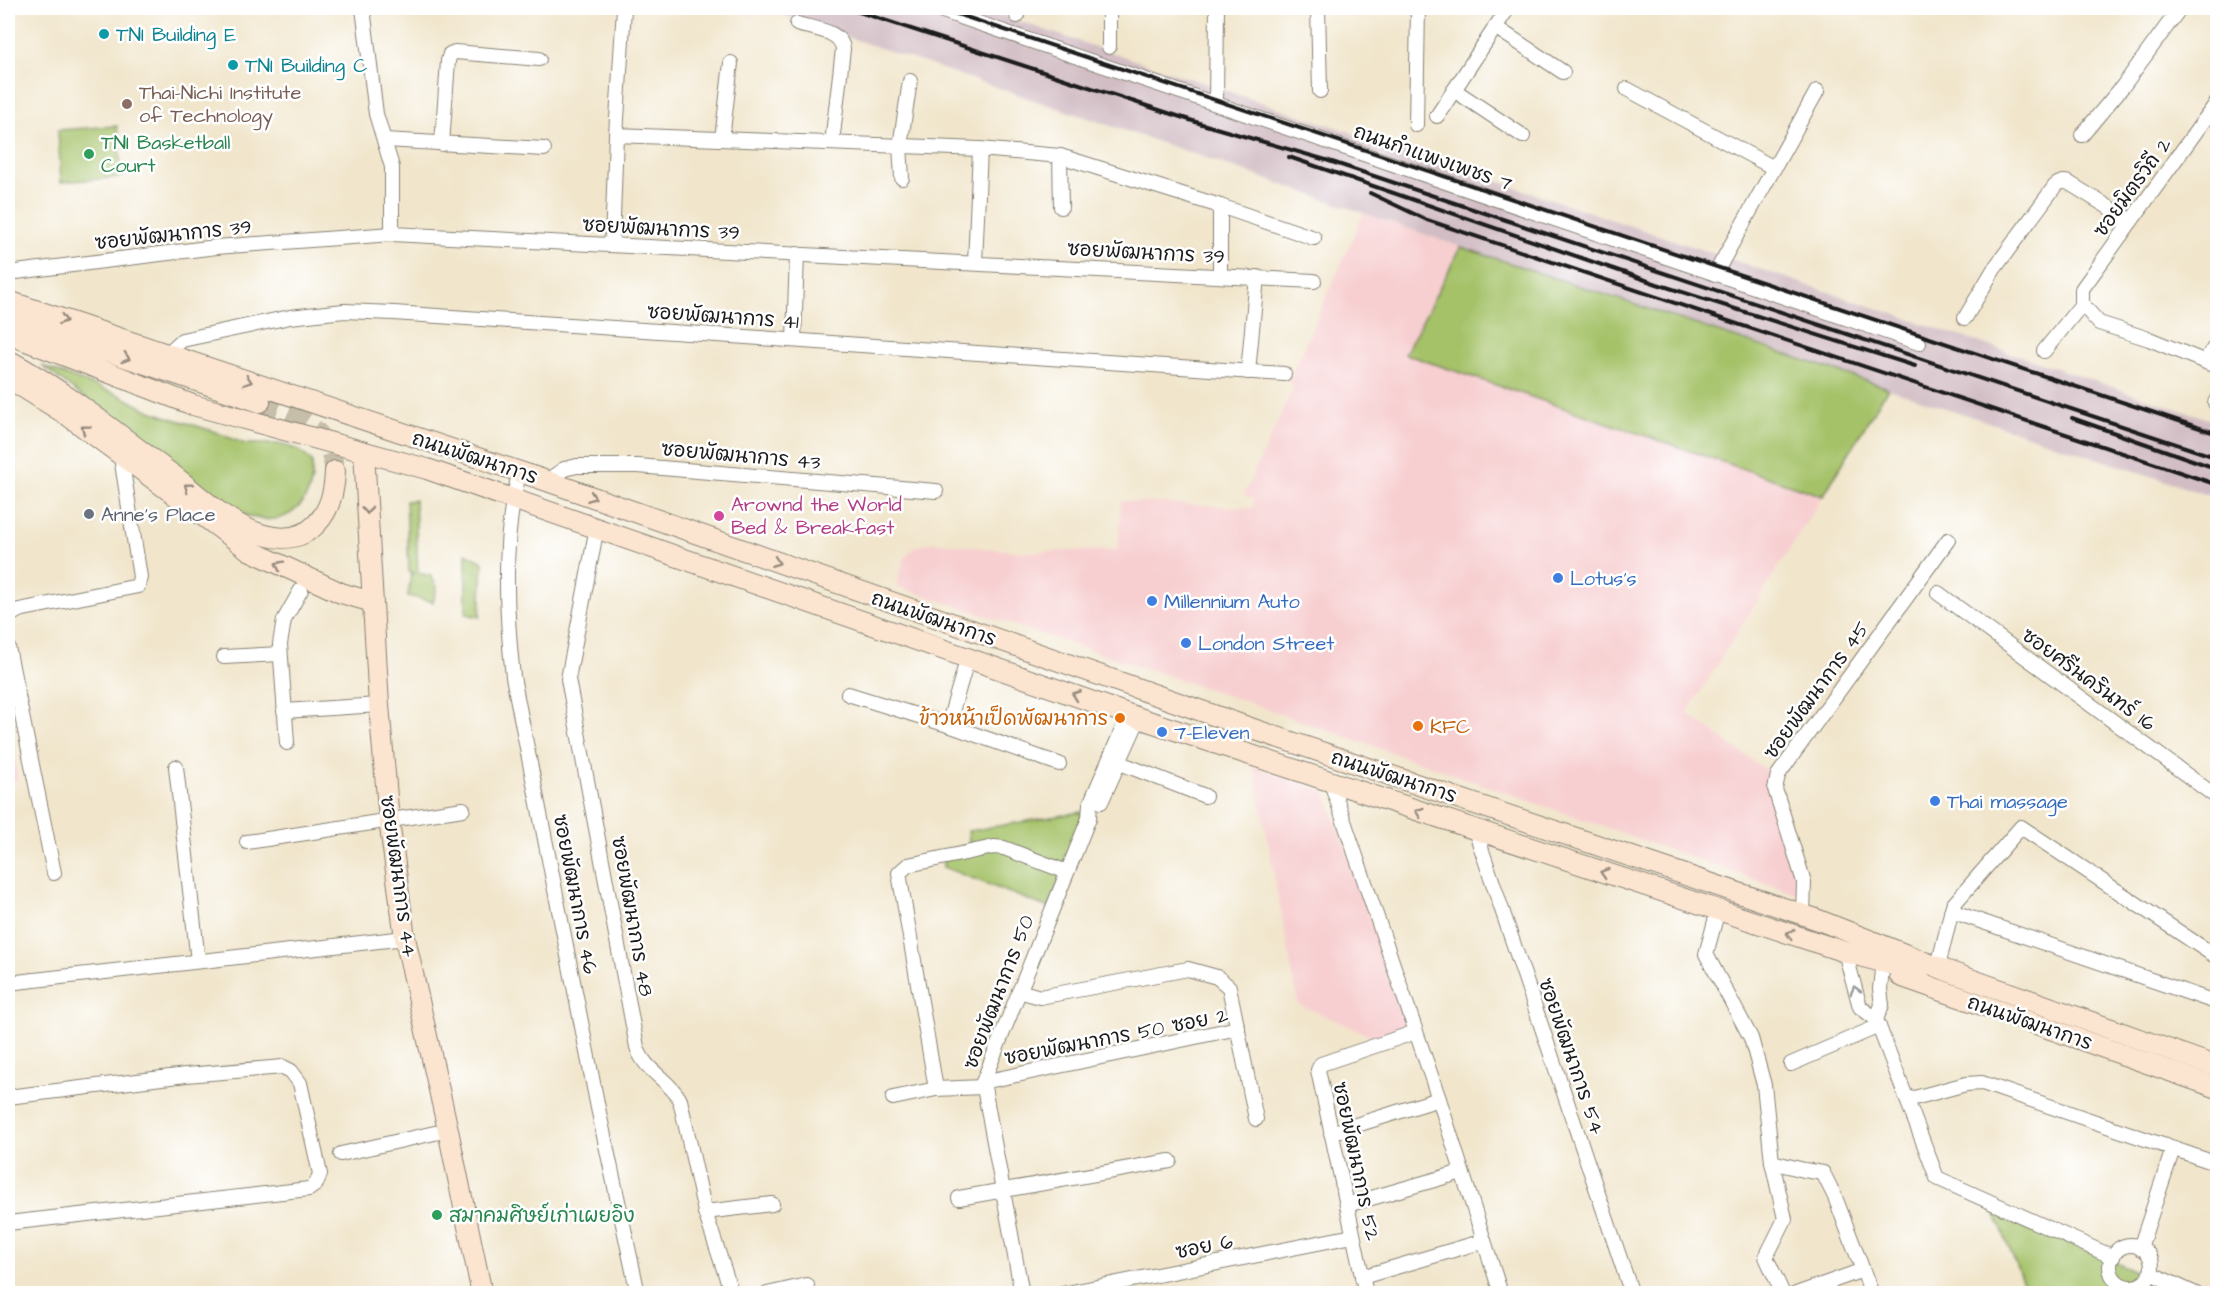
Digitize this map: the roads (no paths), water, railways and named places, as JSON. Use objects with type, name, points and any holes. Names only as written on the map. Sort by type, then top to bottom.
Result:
[{"type":"main road","name":"ถนนพัฒนาการ","points":[[8,302],[548,481],[1241,725],[1803,914],[2217,1077]]},
{"type":"main road","points":[[8,318],[260,402]]},
{"type":"main road","name":"ถนนพัฒนาการ","points":[[8,334],[193,405],[427,470],[512,498],[1331,783],[1845,952],[1919,972],[2217,1067]]},
{"type":"main road","points":[[8,360],[83,408],[226,516],[263,535],[283,539],[298,537],[320,522],[331,500],[335,471]]},
{"type":"main road","points":[[8,378],[67,416],[249,550],[341,593],[372,602]]},
{"type":"main road","name":"ซอยพัฒนาการ 44","points":[[364,452],[378,705],[389,820],[405,938],[482,1293]]},
{"type":"main road","name":"ถนนพัฒนาการ","points":[[1860,935],[1940,958],[2217,1054]]},
{"type":"main road","name":"ถนนพัฒนาการ","points":[[1845,952],[1882,970],[2217,1088]]},
{"type":"street","points":[[363,8],[376,114],[392,167],[392,234]]},
{"type":"street","points":[[612,244],[624,8]]},
{"type":"street","name":"ถนนกำแพงเพชร 7","points":[[934,8],[1919,343]]},
{"type":"street","points":[[1109,8],[1109,47]]},
{"type":"street","points":[[1216,103],[1217,8]]},
{"type":"street","points":[[1318,8],[1320,91]]},
{"type":"street","points":[[1416,125],[1418,8]]},
{"type":"street","points":[[1437,116],[1508,8]]},
{"type":"street","points":[[2082,135],[2123,86],[2180,8]]},
{"type":"street","points":[[797,24],[836,35],[842,42],[832,143]]},
{"type":"street","points":[[1495,27],[1563,72]]},
{"type":"street","points":[[442,144],[450,54],[455,52],[540,59]]},
{"type":"street","points":[[722,139],[731,63]]},
{"type":"street","points":[[902,178],[900,146],[910,81]]},
{"type":"street","points":[[1627,89],[1774,168]]},
{"type":"street","points":[[1454,90],[1522,136]]},
{"type":"street","points":[[1715,274],[1817,91]]},
{"type":"street","name":"ซอยมิตรวิถี 2","points":[[2044,351],[2081,300],[2082,289],[2217,101]]},
{"type":"street","points":[[616,135],[980,149],[1060,156],[1314,238]]},
{"type":"street","points":[[385,141],[544,149]]},
{"type":"street","points":[[975,263],[980,149]]},
{"type":"street","points":[[1060,156],[1061,207]]},
{"type":"street","points":[[1965,318],[1994,269],[2060,182],[2069,183],[2131,221]]},
{"type":"street","points":[[1220,206],[1220,275]]},
{"type":"street","name":"ซอยพัฒนาการ 39","points":[[8,273],[216,247],[392,234],[1314,281]]},
{"type":"street","points":[[794,340],[797,254]]},
{"type":"street","points":[[1248,372],[1257,278]]},
{"type":"street","points":[[2081,300],[2099,323],[2149,339],[2211,364],[2217,342]]},
{"type":"street","name":"ซอยพัฒนาการ 41","points":[[166,354],[182,340],[290,317],[344,311],[1284,374]]},
{"type":"street","points":[[8,616],[19,610],[138,586],[140,577],[121,457]]},
{"type":"street","name":"ซอยพัฒนาการ 43","points":[[548,481],[564,469],[577,465],[638,466],[936,492]]},
{"type":"street","name":"ซอยพัฒนาการ 46","points":[[520,472],[512,498],[508,555],[510,647],[513,676],[594,1085],[638,1293]]},
{"type":"street","name":"ซอยพัฒนาการ 48","points":[[597,527],[568,679],[637,1047],[646,1065],[676,1091],[680,1100],[705,1212],[732,1293]]},
{"type":"street","name":"ซอยพัฒนาการ 45","points":[[1803,914],[1804,882],[1775,789],[1778,775],[1948,540]]},
{"type":"street","points":[[287,743],[280,654],[281,632],[284,620],[301,590]]},
{"type":"street","name":"ซอยศรีนครินทร์ 16","points":[[1938,593],[2217,798]]},
{"type":"street","points":[[8,647],[54,873]]},
{"type":"street","points":[[224,657],[280,654]]},
{"type":"street","points":[[948,725],[968,657]]},
{"type":"street","points":[[848,694],[948,725],[1059,764]]},
{"type":"street","points":[[284,711],[378,705]]},
{"type":"street","name":"ซอยพัฒนาการ 50","points":[[1022,1293],[983,1085],[1066,872],[1089,818],[1098,808],[1120,763],[1134,716]]},
{"type":"street","name":"ซอยพัฒนาการ 50","points":[[1089,818],[1090,804],[1134,716]]},
{"type":"street","points":[[1120,763],[1205,796]]},
{"type":"street","points":[[176,766],[198,961]]},
{"type":"street","points":[[1331,783],[1439,1099],[1501,1293]]},
{"type":"street","points":[[247,842],[463,809]]},
{"type":"street","points":[[1940,958],[1953,905],[2020,828],[2217,958]]},
{"type":"street","name":"ซอยพัฒนาการ 54","points":[[1475,830],[1632,1293]]},
{"type":"street","points":[[936,1089],[899,873],[908,865],[994,847],[1004,848],[1066,872]]},
{"type":"street","points":[[1718,910],[1706,954],[1751,1038],[1764,1085],[1772,1162],[1785,1219],[1766,1257],[1783,1293]]},
{"type":"street","points":[[1951,911],[2217,1003]]},
{"type":"street","points":[[8,983],[405,938]]},
{"type":"street","points":[[1845,952],[1860,1007],[1878,1023],[1937,1178],[2113,1257]]},
{"type":"street","points":[[1019,991],[1040,997],[1188,969],[1194,970],[1217,977],[1229,987],[1238,1028]]},
{"type":"street","points":[[1878,1023],[1882,1005],[1880,989],[1882,970]]},
{"type":"street","points":[[1791,1064],[1878,1023]]},
{"type":"street","name":"ซอยพัฒนาการ 50 ซอย 2","points":[[893,1098],[936,1089],[983,1085],[1238,1028],[1256,1119]]},
{"type":"street","name":"ซอยพัฒนาการ 52","points":[[1366,1293],[1318,1072],[1319,1066],[1416,1032]]},
{"type":"street","points":[[8,1097],[186,1075],[283,1067],[291,1071],[300,1083],[320,1174],[316,1184],[309,1189],[8,1223]]},
{"type":"street","points":[[1907,1100],[1966,1084],[1982,1083],[2217,1164]]},
{"type":"street","points":[[1331,1132],[1439,1099]]},
{"type":"street","points":[[341,1154],[448,1131]]},
{"type":"street","points":[[2140,1248],[2173,1149]]},
{"type":"street","points":[[959,1198],[1170,1161]]},
{"type":"street","points":[[1772,1162],[1823,1173],[1835,1197],[1872,1293]]},
{"type":"street","points":[[1347,1205],[1462,1172]]},
{"type":"street","points":[[705,1212],[772,1204]]},
{"type":"street","name":"ซอย 6","points":[[1062,1293],[1353,1236]]},
{"type":"street","points":[[1362,1277],[1484,1241]]},
{"type":"street","points":[[2126,1246],[2140,1248],[2150,1257],[2152,1263],[2150,1274],[2145,1282],[2121,1289],[2110,1266],[2113,1257],[2119,1249],[2126,1246]]},
{"type":"street","points":[[1796,1293],[1863,1270]]},
{"type":"street","points":[[2150,1274],[2196,1293]]},
{"type":"street","points":[[767,1293],[807,1286]]},
{"type":"tunnel","points":[[260,402],[287,412],[310,425],[326,444],[332,456],[335,471]]},
{"type":"railway","points":[[847,8],[1202,124],[1326,160],[2218,458]]},
{"type":"railway","points":[[939,8],[2218,434]]},
{"type":"railway","points":[[1289,157],[1657,284],[1915,366]]},
{"type":"railway","points":[[1370,193],[1427,220],[2218,485]]},
{"type":"railway","points":[[2072,418],[2218,469]]},
{"type":"place","name":"TNI Building E","points":[[104,34]]},
{"type":"place","name":"TNI Building C","points":[[233,65]]},
{"type":"place","name":"Thai-Nichi Institute of Technology","points":[[127,104]]},
{"type":"place","name":"TNI Basketball Court","points":[[89,154]]},
{"type":"place","name":"Anne's Place","points":[[89,514]]},
{"type":"place","name":"Arownd the World Bed & Breakfast","points":[[719,516]]},
{"type":"place","name":"Lotus's","points":[[1558,578]]},
{"type":"place","name":"Millennium Auto","points":[[1152,601]]},
{"type":"place","name":"London Street","points":[[1186,643]]},
{"type":"place","name":"ข้าวหน้าเป็ดพัฒนาการ","points":[[1120,718]]},
{"type":"place","name":"KFC","points":[[1418,726]]},
{"type":"place","name":"7-Eleven","points":[[1162,732]]},
{"type":"place","name":"Thai massage","points":[[1935,801]]},
{"type":"place","name":"สมาคมศิษย์เก่าเผยอิง","points":[[437,1215]]}]
